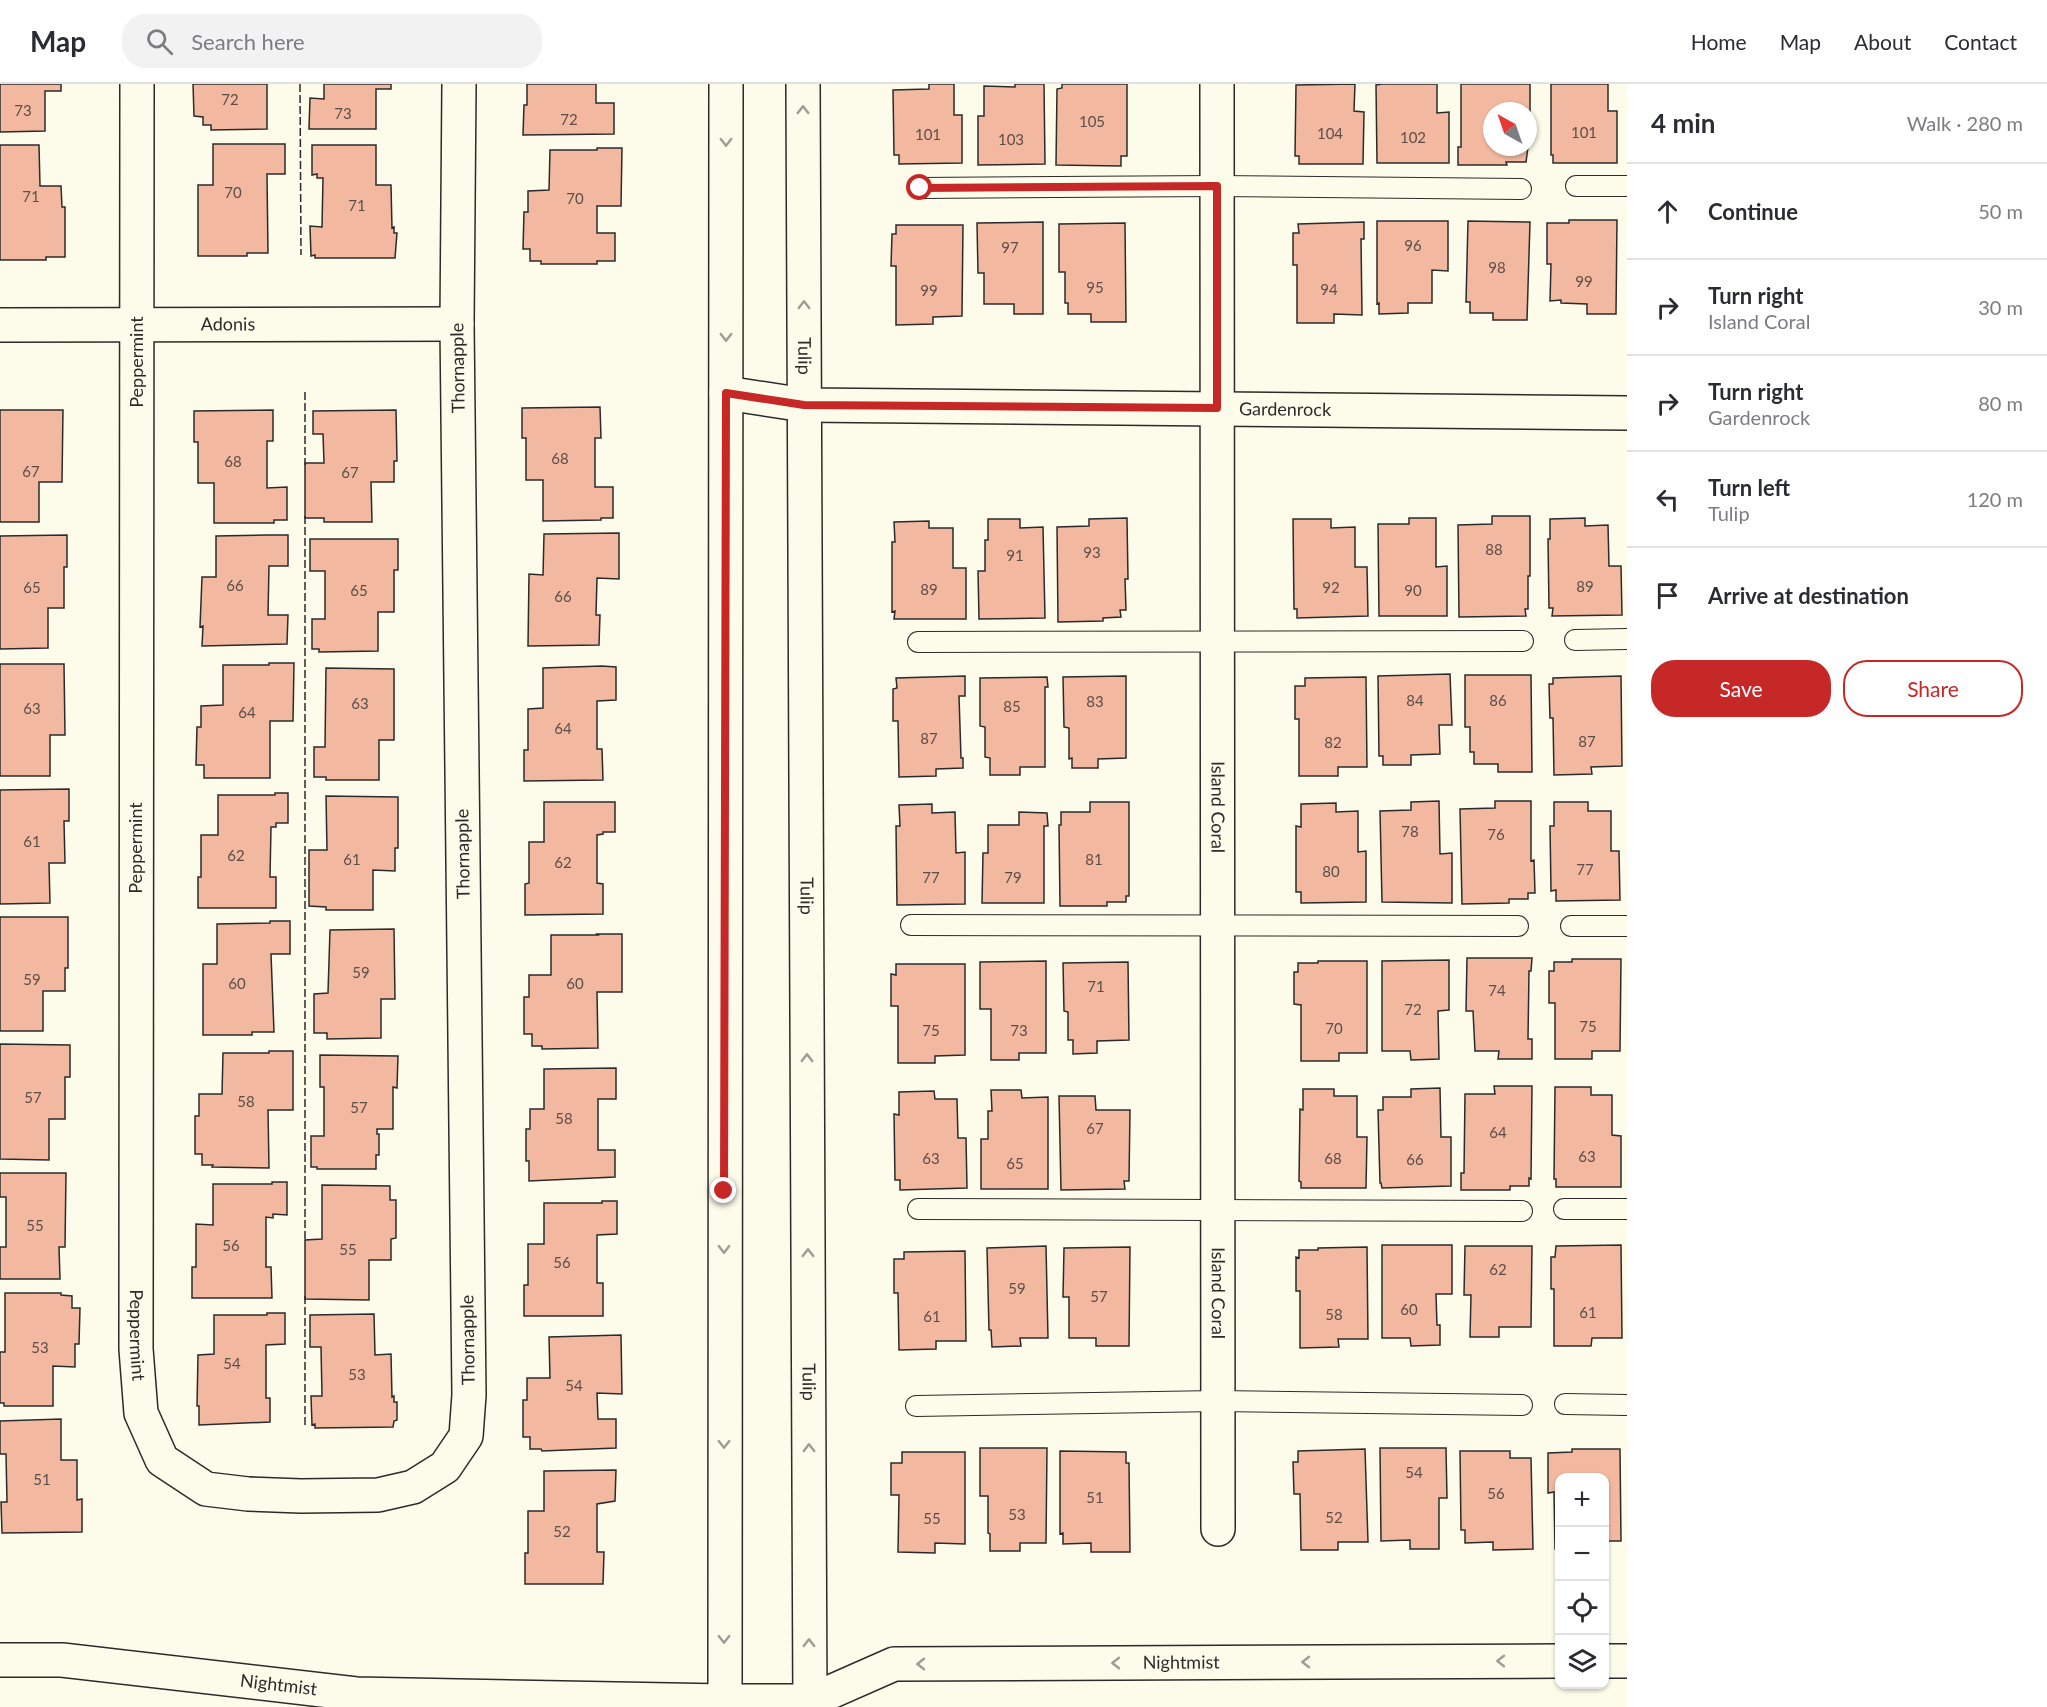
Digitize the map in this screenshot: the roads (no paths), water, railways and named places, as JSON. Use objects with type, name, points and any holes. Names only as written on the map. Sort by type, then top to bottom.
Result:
[{"type":"street","name":"Peppermint","points":[[137,84],[136,1349],[141,1413],[162,1460],[206,1490],[301,1496]]},
{"type":"street","name":"Thornapple","points":[[301,1496],[378,1495],[413,1487],[445,1467],[466,1436],[469,1371],[457,324],[459,84]]},
{"type":"street","points":[[724,1704],[726,84]]},
{"type":"street","name":"Tulip","points":[[803,84],[814,1705]]},
{"type":"street","name":"Island Coral","points":[[1217,84],[1218,1529]]},
{"type":"street","name":"Adonis","points":[[0,325],[457,324]]},
{"type":"street","name":"Gardenrock","points":[[726,393],[804,405],[1627,413]]},
{"type":"street","name":"Nightmist","points":[[0,1660],[62,1660],[356,1694],[814,1705],[894,1664],[1555,1661]]},
{"type":"street","points":[[1609,1661],[1627,1661]]},
{"type":"lane","points":[[920,188],[1217,186],[1521,189]]},
{"type":"lane","points":[[1576,186],[1627,186]]},
{"type":"lane","points":[[1575,640],[1627,639]]},
{"type":"lane","points":[[918,642],[1523,641]]},
{"type":"lane","points":[[911,925],[1518,926]]},
{"type":"lane","points":[[1571,926],[1627,926]]},
{"type":"lane","points":[[918,1209],[1522,1211]]},
{"type":"lane","points":[[1564,1209],[1627,1209]]},
{"type":"lane","points":[[916,1406],[1218,1401],[1522,1406]]},
{"type":"lane","points":[[1565,1404],[1627,1405]]}]
